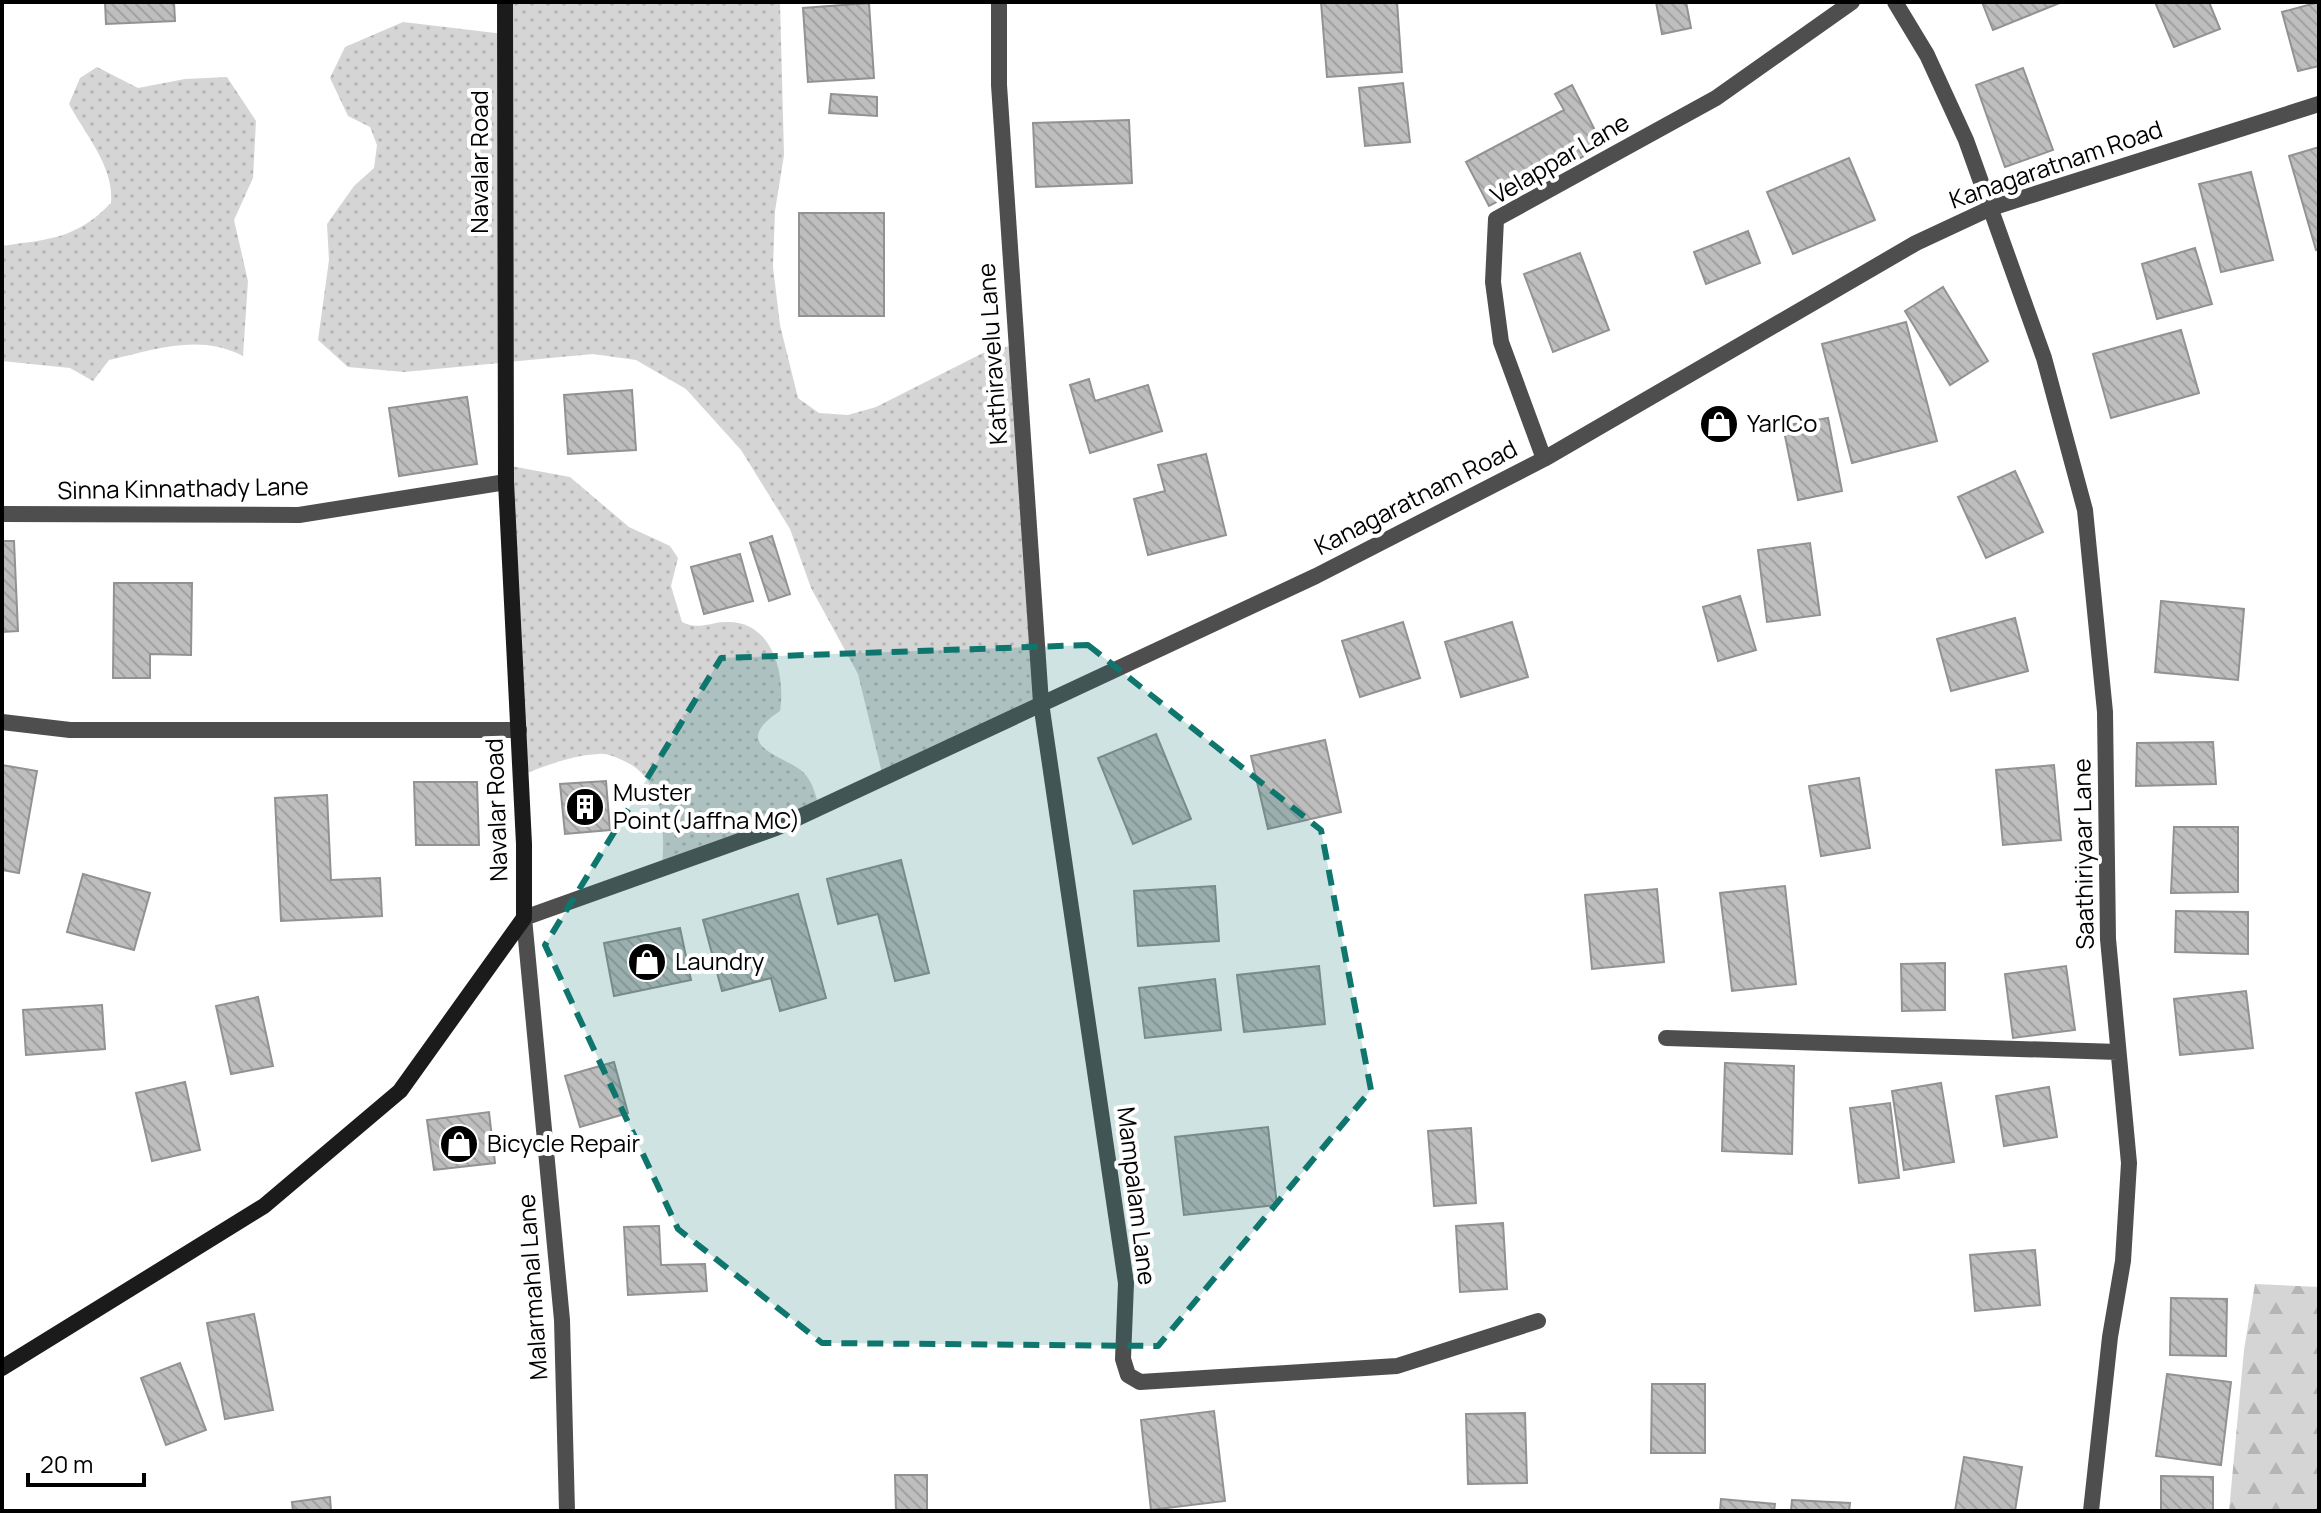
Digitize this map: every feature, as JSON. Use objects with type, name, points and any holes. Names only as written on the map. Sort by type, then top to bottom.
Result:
[{"type":"street","name":"Navalar Road","points":[[505,2],[506,482],[519,730],[524,918]]},
{"type":"street","name":"Kathiravelu Lane","points":[[999,2],[999,85],[1041,703]]},
{"type":"street","name":"Velappar Lane","points":[[1544,459],[1501,342],[1493,282],[1496,219],[1716,98],[1852,2]]},
{"type":"street","name":"Saathiriyaar Lane","points":[[1901,4],[1966,140],[1991,208],[2044,358],[2085,510],[2105,712],[2108,939],[2129,1163],[2123,1261],[2110,1337],[2091,1511]]},
{"type":"street","name":"Kanagaratnam Road","points":[[524,918],[776,828],[1316,576],[1544,459],[1916,243],[1991,208],[2319,104]]},
{"type":"street","name":"Sinna Kinnathady Lane","points":[[2,514],[299,515],[506,482]]},
{"type":"street","name":"Mampalam Lane","points":[[1041,703],[1126,1283],[1123,1359],[1128,1375],[1140,1382],[1397,1366],[1538,1321]]},
{"type":"street","points":[[2,722],[70,730],[519,730]]},
{"type":"street","points":[[2,1368],[264,1206],[400,1091],[524,918]]},
{"type":"street","name":"Malarmahal Lane","points":[[524,918],[562,1320],[567,1511]]},
{"type":"street","points":[[1666,1038],[2118,1052]]},
{"type":"highlighted area","points":[[1088,645],[1321,830],[1371,1090],[1158,1346],[822,1343],[678,1229],[545,945],[721,658]]},
{"type":"green space","points":[[505,2],[780,2],[784,155],[775,211],[773,267],[780,325],[798,398],[819,413],[848,415],[876,407],[983,353],[1017,344],[1041,703],[883,777],[858,674],[811,588],[790,529],[741,450],[686,389],[636,360],[593,354],[404,372],[348,367],[318,340],[329,260],[327,224],[354,186],[374,168],[377,145],[370,127],[348,116],[330,78],[345,47],[403,22],[504,34]]},
{"type":"green space","points":[[97,67],[138,88],[185,79],[227,77],[256,121],[253,178],[234,220],[248,281],[243,356],[210,346],[160,348],[109,360],[93,381],[70,368],[2,361],[2,246],[48,239],[74,231],[111,203],[111,189],[104,164],[69,104],[80,78]]},
{"type":"green space","points":[[506,465],[570,477],[629,527],[670,546],[678,558],[671,586],[682,622],[698,626],[741,623],[765,639],[778,666],[781,696],[780,711],[758,733],[759,742],[804,773],[812,785],[819,808],[662,868],[663,837],[659,806],[647,779],[636,768],[622,760],[599,754],[569,759],[521,775]]},
{"type":"green space","points":[[2255,1284],[2319,1287],[2319,1511],[2229,1511],[2244,1350]]},
{"type":"building","points":[[105,2],[174,2],[175,21],[106,24]]},
{"type":"building","points":[[1321,2],[1397,2],[1402,72],[1327,77]]},
{"type":"building","points":[[1656,2],[1686,2],[1691,28],[1662,34]]},
{"type":"building","points":[[1982,2],[2062,2],[1993,30]]},
{"type":"building","points":[[2155,2],[2209,2],[2220,29],[2174,47]]},
{"type":"building","points":[[2319,2],[2319,66],[2298,71],[2282,12]]},
{"type":"building","points":[[869,3],[874,78],[808,82],[803,8]]},
{"type":"building","points":[[2023,68],[2053,150],[2005,167],[1976,85]]},
{"type":"building","points":[[1403,83],[1410,142],[1365,146],[1359,88]]},
{"type":"building","points":[[1572,85],[1603,146],[1489,206],[1466,162],[1564,110],[1555,94]]},
{"type":"building","points":[[831,94],[877,97],[877,116],[829,113]]},
{"type":"building","points":[[1129,120],[1132,183],[1036,187],[1033,123]]},
{"type":"building","points":[[2319,147],[2319,249],[2316,250],[2289,156]]},
{"type":"building","points":[[1849,158],[1875,220],[1793,254],[1767,192]]},
{"type":"building","points":[[2251,172],[2273,260],[2221,272],[2199,184]]},
{"type":"building","points":[[799,213],[884,213],[884,316],[799,316]]},
{"type":"building","points":[[1748,231],[1760,263],[1706,284],[1694,252]]},
{"type":"building","points":[[2195,248],[2212,304],[2157,319],[2142,264]]},
{"type":"building","points":[[1580,253],[1609,330],[1553,352],[1524,274]]},
{"type":"building","points":[[1943,287],[1988,361],[1950,385],[1905,311]]},
{"type":"building","points":[[1906,322],[1937,441],[1852,463],[1822,344]]},
{"type":"building","points":[[2181,330],[2199,393],[2111,418],[2093,354]]},
{"type":"building","points":[[1089,379],[1095,401],[1148,385],[1162,431],[1090,453],[1070,385]]},
{"type":"building","points":[[632,390],[636,450],[568,454],[564,395]]},
{"type":"building","points":[[467,397],[477,464],[399,476],[389,408]]},
{"type":"building","points":[[1828,418],[1842,491],[1798,500],[1783,426]]},
{"type":"building","points":[[1206,454],[1226,535],[1148,555],[1134,499],[1165,491],[1158,465]]},
{"type":"building","points":[[2015,471],[2043,532],[1986,558],[1958,497]]},
{"type":"building","points":[[772,536],[790,594],[769,601],[750,543]]},
{"type":"building","points":[[2,541],[14,541],[18,631],[2,632]]},
{"type":"building","points":[[1810,543],[1820,615],[1767,622],[1758,550]]},
{"type":"building","points":[[740,554],[753,601],[704,614],[691,567]]},
{"type":"building","points":[[114,583],[192,583],[191,655],[150,654],[150,678],[113,678]]},
{"type":"building","points":[[1740,596],[1756,650],[1718,661],[1703,607]]},
{"type":"building","points":[[2161,601],[2244,609],[2238,680],[2155,672]]},
{"type":"building","points":[[2015,618],[2028,671],[1951,691],[1937,639]]},
{"type":"building","points":[[1403,622],[1420,678],[1360,697],[1342,641]]},
{"type":"building","points":[[1512,622],[1528,677],[1461,697],[1445,642]]},
{"type":"building","points":[[1156,734],[1191,819],[1133,844],[1098,758]]},
{"type":"building","points":[[1325,740],[1341,812],[1268,829],[1251,756]]},
{"type":"building","points":[[2213,742],[2216,784],[2136,786],[2137,743]]},
{"type":"building","points":[[2,765],[37,771],[19,873],[2,870]]},
{"type":"building","points":[[2054,765],[2061,840],[2003,845],[1996,770]]},
{"type":"building","points":[[1859,778],[1870,848],[1821,856],[1809,786]]},
{"type":"building","name":"Muster Point(Jaffna MC)","points":[[606,781],[610,830],[565,834],[560,784]]},
{"type":"building","points":[[414,782],[477,782],[479,845],[416,845]]},
{"type":"building","points":[[327,795],[331,880],[380,878],[382,916],[281,921],[275,798]]},
{"type":"building","points":[[2174,827],[2238,827],[2238,892],[2171,893]]},
{"type":"building","points":[[901,860],[929,973],[895,981],[878,914],[838,924],[827,879]]},
{"type":"building","points":[[83,874],[150,893],[134,950],[67,932]]},
{"type":"building","points":[[1215,886],[1219,941],[1138,946],[1134,891]]},
{"type":"building","points":[[1785,886],[1796,984],[1732,991],[1720,893]]},
{"type":"building","points":[[1657,889],[1664,962],[1592,969],[1585,895]]},
{"type":"building","points":[[798,894],[826,998],[780,1011],[771,978],[722,991],[703,920]]},
{"type":"building","points":[[2176,911],[2248,912],[2248,954],[2175,952]]},
{"type":"building","name":"Laundry","points":[[680,928],[691,980],[614,996],[604,943]]},
{"type":"building","points":[[1945,963],[1945,1010],[1902,1011],[1901,964]]},
{"type":"building","points":[[1319,966],[1325,1024],[1244,1032],[1237,975]]},
{"type":"building","points":[[2066,966],[2075,1030],[2013,1038],[2005,974]]},
{"type":"building","points":[[1215,979],[1221,1030],[1145,1038],[1139,988]]},
{"type":"building","points":[[2246,991],[2253,1048],[2180,1055],[2174,999]]},
{"type":"building","points":[[258,997],[273,1066],[231,1074],[216,1006]]},
{"type":"building","points":[[102,1005],[105,1049],[26,1055],[23,1010]]},
{"type":"building","points":[[614,1062],[628,1113],[580,1127],[565,1076]]},
{"type":"building","points":[[1725,1063],[1794,1066],[1792,1154],[1722,1151]]},
{"type":"building","points":[[185,1082],[200,1150],[152,1161],[136,1093]]},
{"type":"building","points":[[1941,1083],[1954,1162],[1904,1170],[1892,1091]]},
{"type":"building","points":[[2049,1087],[2057,1137],[2004,1146],[1996,1096]]},
{"type":"building","points":[[1890,1103],[1899,1178],[1859,1183],[1850,1108]]},
{"type":"building","points":[[489,1112],[495,1163],[434,1170],[427,1120]]},
{"type":"building","points":[[1268,1127],[1277,1205],[1184,1215],[1175,1137]]},
{"type":"building","points":[[1471,1128],[1476,1203],[1434,1206],[1428,1131]]},
{"type":"building","points":[[1503,1223],[1507,1289],[1460,1292],[1456,1226]]},
{"type":"building","points":[[659,1226],[661,1265],[705,1264],[707,1291],[628,1295],[624,1227]]},
{"type":"building","points":[[2035,1250],[2040,1305],[1975,1311],[1970,1255]]},
{"type":"building","points":[[2171,1298],[2227,1299],[2226,1356],[2170,1355]]},
{"type":"building","points":[[254,1314],[273,1410],[225,1419],[207,1323]]},
{"type":"building","points":[[180,1363],[206,1430],[166,1445],[141,1378]]},
{"type":"building","points":[[2167,1374],[2231,1382],[2221,1465],[2156,1456]]},
{"type":"building","points":[[1652,1384],[1705,1384],[1705,1453],[1651,1453]]},
{"type":"building","points":[[1214,1411],[1225,1501],[1151,1510],[1141,1420]]},
{"type":"building","points":[[1525,1413],[1527,1483],[1468,1484],[1466,1414]]},
{"type":"building","points":[[1964,1457],[2022,1467],[2015,1511],[1955,1511]]},
{"type":"building","points":[[895,1475],[927,1475],[927,1511],[896,1511]]},
{"type":"building","points":[[2161,1476],[2213,1477],[2213,1511],[2161,1511]]},
{"type":"building","points":[[330,1497],[331,1511],[293,1511],[292,1502]]},
{"type":"building","points":[[1721,1499],[1775,1504],[1774,1511],[1720,1511]]},
{"type":"building","points":[[1792,1500],[1850,1503],[1849,1511],[1791,1511]]},
{"type":"place","name":"YarlCo","points":[[1719,424]]},
{"type":"place","name":"Muster Point(Jaffna MC)","points":[[585,807]]},
{"type":"place","name":"Laundry","points":[[647,962]]},
{"type":"place","name":"Bicycle Repair","points":[[459,1144]]}]
